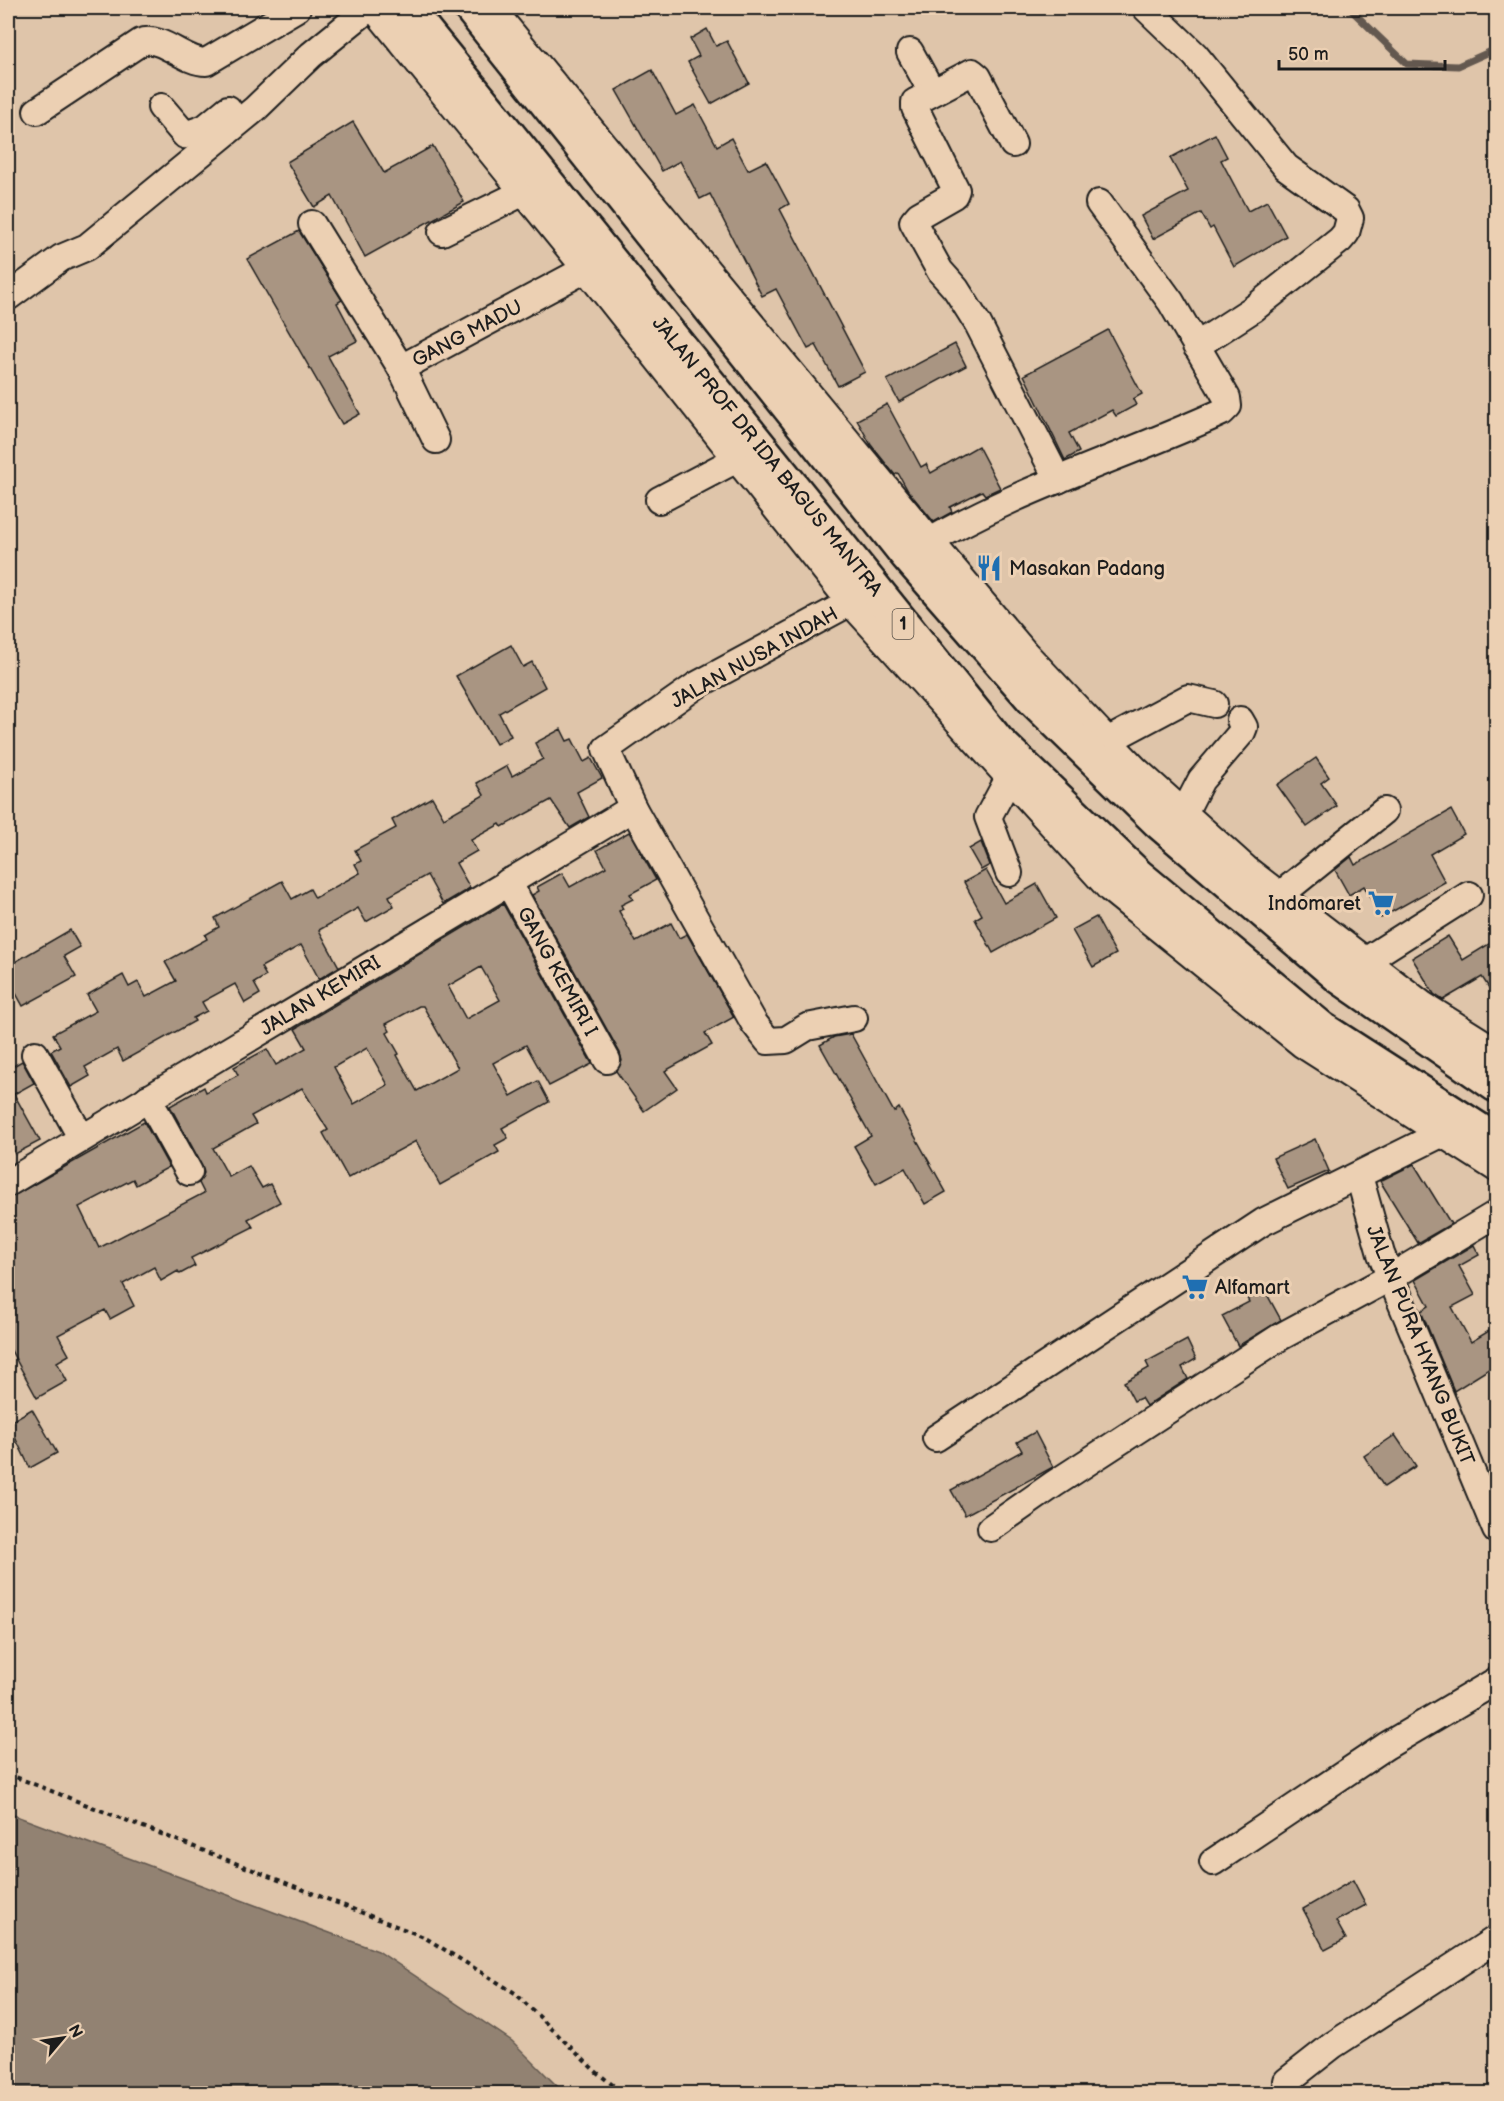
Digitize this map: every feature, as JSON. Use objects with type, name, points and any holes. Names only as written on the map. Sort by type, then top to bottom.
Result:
[{"type":"highway","name":"JALAN PROF DR IDA BAGUS MANTRA","points":[[406,8],[863,596],[998,742],[1137,875],[1322,1029],[1497,1141]]},
{"type":"highway","points":[[471,8],[535,74],[919,548],[1033,699],[1098,746],[1158,821],[1340,977],[1497,1085]]},
{"type":"street","points":[[37,111],[141,42],[152,40],[191,61],[206,62],[297,8]]},
{"type":"street","points":[[161,107],[185,135],[205,128],[347,8]]},
{"type":"street","points":[[8,297],[61,258],[87,247],[255,110],[311,55],[369,8]]},
{"type":"street","points":[[374,8],[737,459],[863,596],[1009,778],[1110,889],[1302,1044],[1497,1168]]},
{"type":"street","points":[[492,8],[535,74]]},
{"type":"street","points":[[1146,8],[1195,55],[1286,167],[1346,210],[1350,218],[1346,233],[1340,240],[1253,309],[1196,346]]},
{"type":"street","points":[[910,52],[932,92]]},
{"type":"street","points":[[1013,144],[975,73],[968,73],[914,104],[956,193],[915,218],[914,226],[940,271],[956,289],[978,324],[1058,480]]},
{"type":"street","points":[[442,232],[524,192]]},
{"type":"street","points":[[919,548],[1024,494],[1162,439],[1222,412],[1228,406],[1227,398],[1172,302],[1099,203]]},
{"type":"street","name":"GANG MADU","points":[[312,224],[401,368],[586,269]]},
{"type":"street","points":[[401,368],[436,440]]},
{"type":"street","points":[[659,500],[737,459]]},
{"type":"street","name":"JALAN NUSA INDAH","points":[[633,808],[606,750],[697,685],[863,596]]},
{"type":"street","points":[[1214,704],[1188,698],[1098,746],[1184,813],[1280,895],[1365,961],[1423,1005],[1497,1051]]},
{"type":"street","points":[[1184,813],[1201,780],[1242,732],[1244,727],[1240,720]]},
{"type":"street","points":[[1009,778],[988,817],[1010,873]]},
{"type":"street","points":[[633,808],[754,1023],[768,1041],[786,1040],[807,1027],[854,1018]]},
{"type":"street","name":"JALAN KEMIRI","points":[[8,1183],[81,1137],[633,808]]},
{"type":"street","points":[[1280,895],[1383,811]]},
{"type":"street","name":"GANG KEMIRI I","points":[[508,882],[607,1060]]},
{"type":"street","points":[[1365,961],[1469,895]]},
{"type":"street","points":[[35,1054],[81,1137]]},
{"type":"street","points":[[148,1098],[189,1172]]},
{"type":"street","points":[[936,1438],[1263,1222],[1441,1134]]},
{"type":"street","name":"JALAN PURA HYANG BUKIT","points":[[1359,1176],[1365,1207],[1391,1277],[1497,1530]]},
{"type":"street","points":[[991,1528],[1239,1363],[1497,1214]]},
{"type":"street","points":[[1213,1862],[1386,1746],[1497,1681]]},
{"type":"street","points":[[1287,2081],[1333,2045],[1497,1939]]},
{"type":"path","points":[[8,1774],[424,1937],[515,1993],[594,2070],[624,2094]]},
{"type":"shaded area","points":[[8,1813],[378,1951],[512,2041],[564,2093],[8,2093]]},
{"type":"building","points":[[707,29],[716,46],[727,41],[749,83],[711,104],[688,62],[699,56],[690,39]]},
{"type":"building","points":[[652,70],[676,115],[695,105],[717,146],[731,138],[748,170],[766,161],[789,204],[780,209],[865,372],[838,386],[816,345],[808,349],[776,289],[762,296],[710,194],[700,199],[680,161],[662,171],[616,90]]},
{"type":"building","points":[[353,122],[384,173],[433,146],[464,202],[365,257],[332,196],[314,207],[287,162]]},
{"type":"building","points":[[1215,134],[1227,157],[1221,160],[1248,211],[1267,201],[1286,236],[1234,267],[1213,227],[1210,229],[1201,213],[1153,239],[1141,216],[1188,191],[1170,158]]},
{"type":"building","points":[[299,231],[342,300],[337,303],[357,341],[328,356],[360,414],[342,424],[247,259]]},
{"type":"building","points":[[1108,330],[1142,394],[1133,399],[1136,405],[1116,416],[1112,410],[1069,433],[1079,452],[1065,460],[1024,375]]},
{"type":"building","points":[[955,344],[966,366],[899,402],[887,380]]},
{"type":"building","points":[[887,404],[921,467],[926,464],[931,473],[978,446],[1000,488],[985,495],[982,491],[950,507],[952,512],[934,522],[908,491],[898,473],[895,475],[871,445],[857,420]]},
{"type":"building","points":[[511,645],[523,667],[532,662],[545,687],[499,713],[511,736],[496,744],[456,676]]},
{"type":"building","points":[[561,729],[567,741],[572,739],[584,762],[591,758],[602,778],[577,792],[589,817],[570,828],[551,800],[502,827],[500,824],[471,840],[477,851],[456,863],[470,888],[443,904],[427,875],[389,896],[394,906],[366,922],[358,908],[319,930],[339,967],[319,979],[301,945],[261,967],[266,976],[254,983],[260,994],[245,1003],[235,984],[202,1002],[207,1011],[193,1018],[195,1021],[123,1061],[117,1049],[85,1067],[90,1076],[71,1087],[51,1051],[60,1046],[53,1034],[96,1011],[87,995],[123,975],[129,987],[138,982],[146,997],[176,981],[165,962],[207,939],[205,935],[219,927],[215,918],[282,881],[292,899],[310,889],[315,898],[360,873],[355,864],[361,861],[355,850],[396,828],[392,820],[432,797],[444,818],[484,795],[477,783],[507,766],[512,776],[543,759],[535,743]]},
{"type":"building","points":[[1316,758],[1329,777],[1321,783],[1337,806],[1307,827],[1277,785]]},
{"type":"building","points":[[1451,810],[1464,834],[1430,854],[1445,882],[1381,918],[1364,886],[1349,895],[1335,870],[1351,857],[1355,865]]},
{"type":"building","points":[[629,832],[656,880],[630,894],[633,899],[621,905],[623,909],[619,911],[636,942],[671,923],[679,938],[687,934],[734,1017],[705,1033],[712,1045],[665,1071],[677,1088],[644,1111],[616,1071],[622,1061],[620,1053],[532,895],[539,891],[537,887],[562,873],[570,887],[606,867],[597,850]]},
{"type":"building","points":[[981,842],[990,865],[981,870],[969,849]]},
{"type":"building","points":[[986,870],[1004,903],[1037,884],[1056,918],[993,953],[975,919],[982,915],[964,882]]},
{"type":"building","points":[[503,904],[592,1064],[549,1086],[526,1045],[493,1063],[511,1096],[538,1081],[549,1102],[502,1128],[508,1138],[495,1145],[499,1152],[440,1185],[416,1141],[348,1178],[323,1133],[328,1130],[302,1088],[251,1116],[256,1124],[213,1148],[229,1177],[249,1166],[262,1188],[270,1184],[280,1202],[248,1219],[253,1227],[191,1258],[195,1266],[180,1274],[178,1271],[161,1281],[154,1267],[123,1284],[134,1306],[110,1319],[105,1310],[58,1335],[69,1355],[57,1362],[67,1381],[37,1398],[8,1345],[8,1199],[144,1122],[169,1167],[136,1185],[133,1179],[79,1207],[99,1248],[204,1193],[199,1183],[204,1173],[202,1165],[170,1106],[204,1087],[206,1092],[238,1075],[234,1067],[267,1049],[276,1065],[306,1048],[295,1029]],"holes":[[[481,967],[500,1000],[466,1019],[448,986]],[[423,1006],[458,1068],[417,1091],[397,1055],[399,1054],[387,1033],[390,1031],[386,1024]],[[367,1048],[388,1085],[354,1104],[334,1067]]]},
{"type":"building","points":[[1096,917],[1116,954],[1093,967],[1072,930]]},
{"type":"building","points":[[70,930],[80,947],[64,956],[76,977],[23,1006],[8,979],[8,966]]},
{"type":"building","points":[[1448,936],[1463,960],[1497,939],[1497,1000],[1482,977],[1443,1000],[1434,994],[1412,958]]},
{"type":"building","points":[[851,1034],[894,1112],[899,1108],[946,1192],[925,1204],[905,1168],[876,1184],[854,1146],[871,1136],[820,1045],[834,1037]]},
{"type":"building","points":[[22,1061],[34,1083],[14,1094],[40,1141],[15,1154],[8,1141],[8,1069]]},
{"type":"building","points":[[1315,1139],[1329,1171],[1288,1189],[1273,1158]]},
{"type":"building","points":[[1414,1164],[1451,1224],[1418,1243],[1380,1181]]},
{"type":"building","points":[[1474,1245],[1479,1255],[1459,1266],[1475,1295],[1452,1307],[1471,1342],[1497,1326],[1497,1364],[1454,1391],[1421,1311],[1429,1306],[1415,1280]]},
{"type":"building","points":[[1262,1285],[1281,1320],[1238,1346],[1222,1316],[1249,1302],[1245,1294]]},
{"type":"building","points":[[1187,1340],[1196,1359],[1182,1367],[1188,1379],[1146,1406],[1141,1398],[1134,1401],[1124,1382],[1149,1368],[1146,1362]]},
{"type":"building","points":[[32,1409],[57,1453],[30,1468],[8,1423]]},
{"type":"building","points":[[1035,1432],[1053,1467],[965,1515],[951,1490],[1022,1451],[1017,1442]]},
{"type":"building","points":[[1395,1435],[1416,1466],[1384,1487],[1364,1456]]},
{"type":"building","points":[[1353,1880],[1366,1905],[1336,1921],[1346,1939],[1325,1950],[1303,1909]]},
{"type":"waterway","points":[[1349,8],[1407,64],[1458,66],[1496,49]]},
{"type":"place","name":"Masakan Padang","points":[[989,568]]},
{"type":"place","name":"Indomaret","points":[[1381,903]]},
{"type":"place","name":"Alfamart","points":[[1195,1287]]}]
